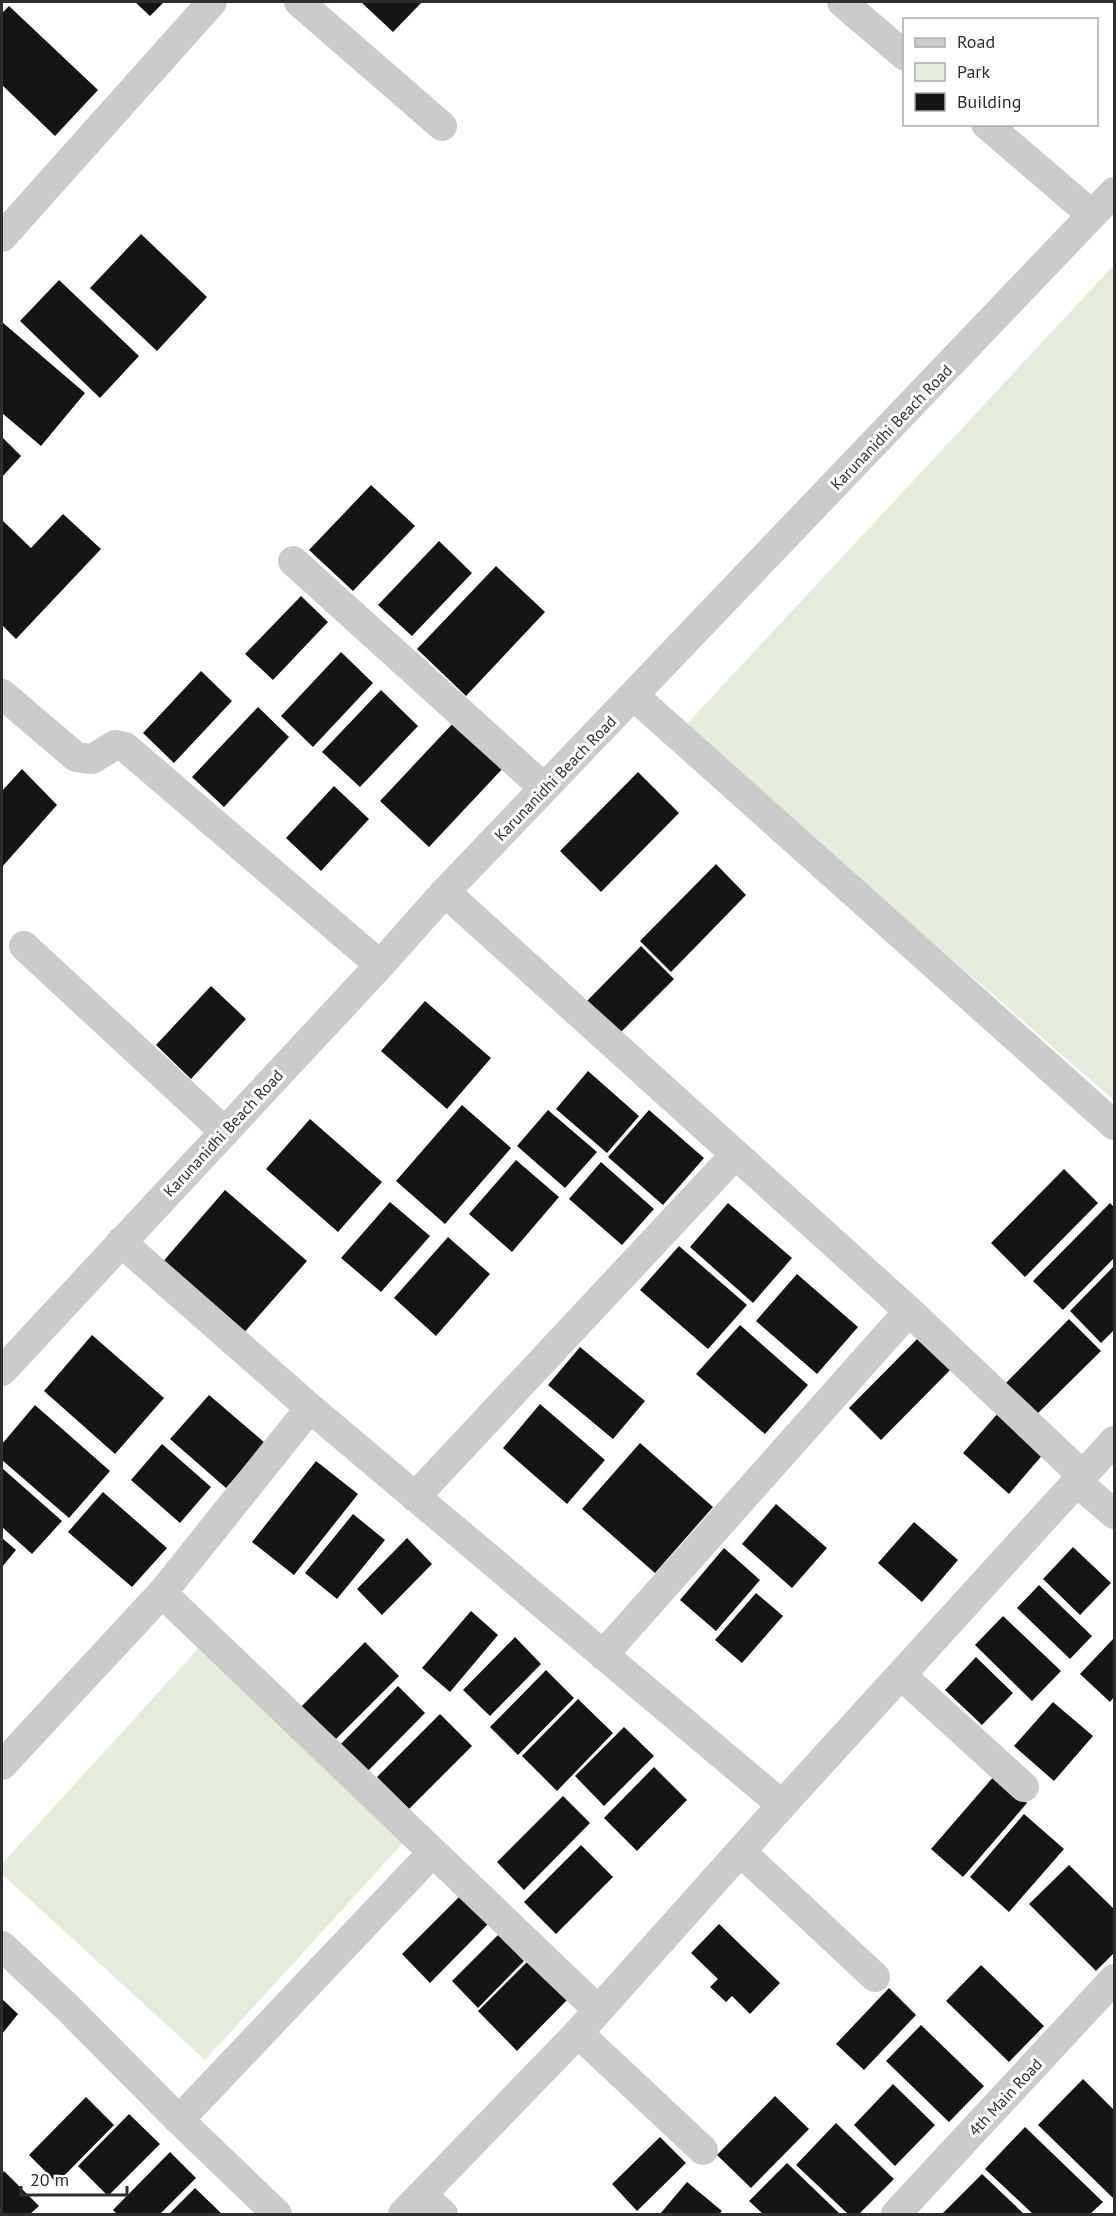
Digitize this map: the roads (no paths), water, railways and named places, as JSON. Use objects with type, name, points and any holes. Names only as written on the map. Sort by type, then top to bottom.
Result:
[{"type":"street","points":[[2,237],[212,2]]},
{"type":"street","points":[[299,2],[442,126]]},
{"type":"street","points":[[842,2],[903,54]]},
{"type":"street","points":[[988,126],[1092,215]]},
{"type":"street","name":"Karunanidhi Beach Road","points":[[2,1371],[544,788],[1114,192]]},
{"type":"street","points":[[293,561],[544,788]]},
{"type":"street","points":[[2,694],[76,757],[92,759],[115,746],[125,747],[380,965]]},
{"type":"street","points":[[634,696],[1114,1125]]},
{"type":"street","points":[[446,892],[909,1311],[1114,1514]]},
{"type":"street","points":[[24,946],[225,1132]]},
{"type":"street","points":[[415,1497],[735,1155]]},
{"type":"street","points":[[121,1242],[310,1408],[782,1805]]},
{"type":"street","points":[[603,1655],[909,1311]]},
{"type":"street","points":[[2,1765],[162,1593],[310,1408]]},
{"type":"street","points":[[423,2208],[782,1805],[1114,1441]]},
{"type":"street","points":[[162,1593],[598,2010]]},
{"type":"street","points":[[900,1675],[1024,1787]]},
{"type":"street","points":[[741,1852],[876,1977]]},
{"type":"street","points":[[179,2120],[432,1853]]},
{"type":"street","points":[[2,1946],[277,2214]]},
{"type":"street","name":"4th Main Road","points":[[896,2214],[1114,1979]]},
{"type":"street","points":[[578,2034],[703,2150]]}]
